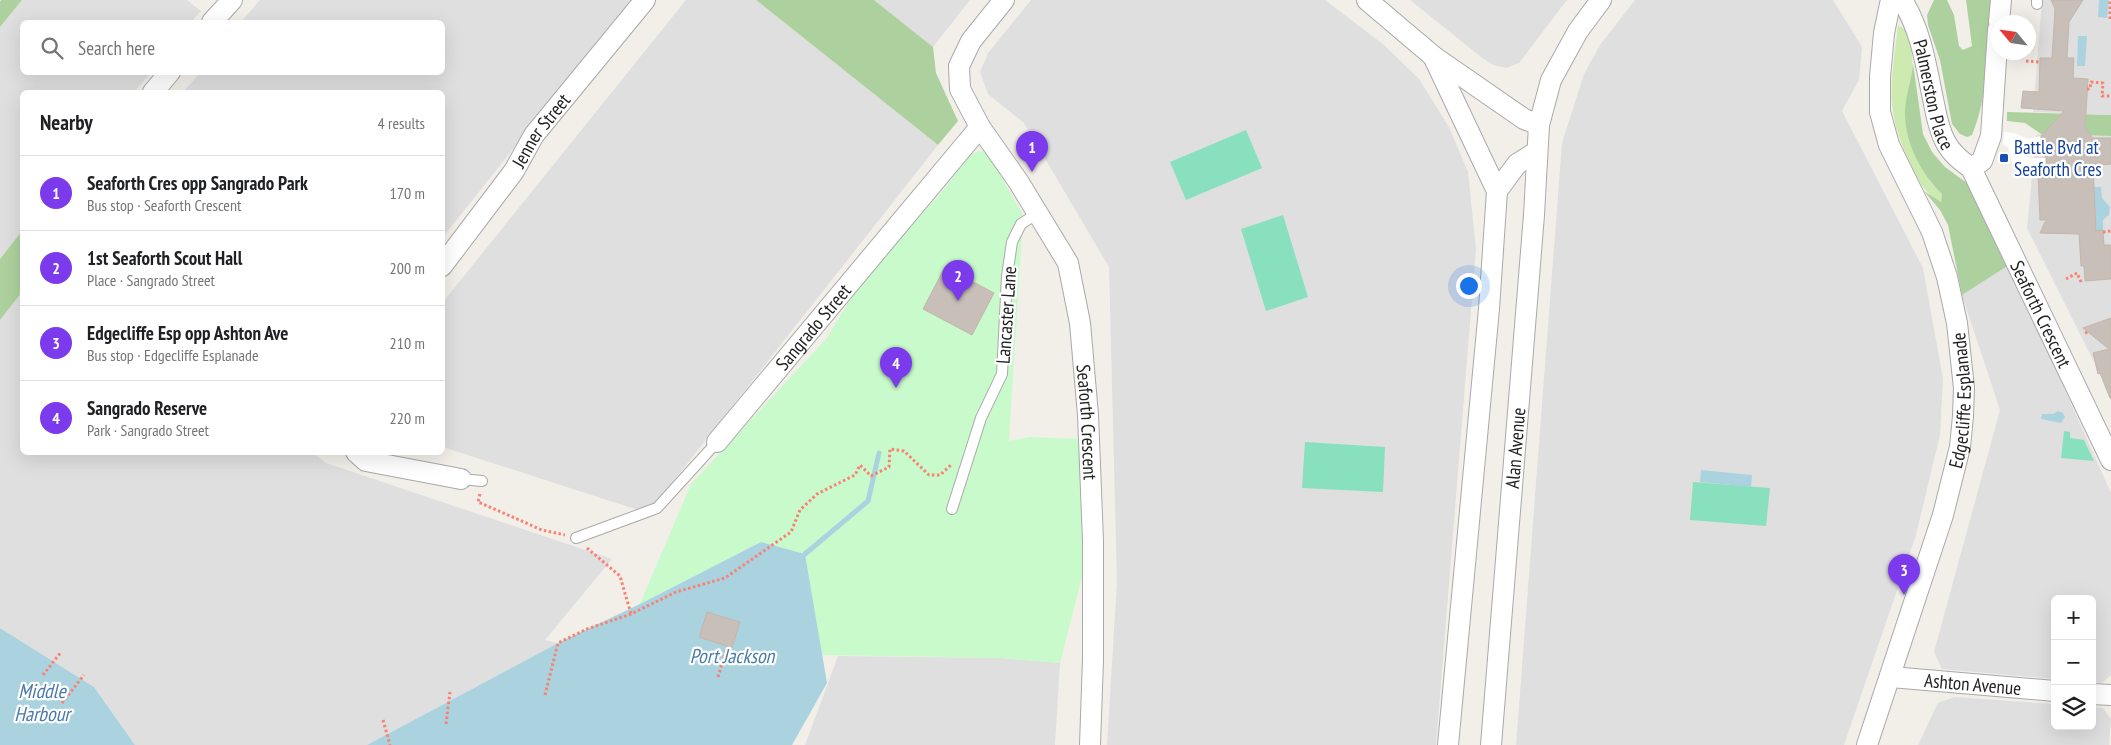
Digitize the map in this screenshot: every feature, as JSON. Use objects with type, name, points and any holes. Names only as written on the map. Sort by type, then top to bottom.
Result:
[{"type":"street","points":[[214,20],[230,0]]},
{"type":"street","name":"Jenner Street","points":[[445,262],[514,171],[534,135],[645,0]]},
{"type":"street","points":[[980,127],[960,89],[959,66],[971,41],[1004,0]]},
{"type":"street","points":[[1367,0],[1433,56],[1510,110],[1539,125]]},
{"type":"street","name":"Alan Avenue","points":[[1491,745],[1534,215],[1539,125],[1551,80],[1578,31],[1601,0]]},
{"type":"street","name":"Edgecliffe Esplanade","points":[[1867,745],[1891,677],[1952,483],[1960,447],[1964,388],[1957,323],[1947,277],[1932,232],[1889,145],[1880,112],[1880,77],[1884,32],[1890,4],[1893,0]]},
{"type":"street","name":"Palmerston Place","points":[[1902,0],[1914,21],[1923,48],[1938,122],[1944,140],[1955,156],[1977,164]]},
{"type":"street","points":[[1999,15],[2000,0]]},
{"type":"street","name":"Alan Avenue","points":[[1433,56],[1497,191],[1448,745]]},
{"type":"street","points":[[1977,164],[1991,136],[1996,60]]},
{"type":"street","points":[[155,90],[167,75]]},
{"type":"street","name":"Seaforth Crescent","points":[[980,127],[1038,213],[1068,263],[1080,323],[1088,415],[1094,541],[1090,745]]},
{"type":"street","name":"Sangrado Street","points":[[717,442],[980,127]]},
{"type":"street","points":[[1497,191],[1517,164],[1536,152]]},
{"type":"street","name":"Seaforth Crescent","points":[[1977,164],[2111,460]]},
{"type":"street","points":[[359,455],[366,461],[461,478]]},
{"type":"street","name":"Ashton Avenue","points":[[1891,677],[2051,691]]},
{"type":"street","points":[[2096,694],[2111,695]]},
{"type":"lane","name":"Lancaster Lane","points":[[952,509],[970,458],[980,418],[1002,374],[1007,276],[1012,242],[1021,224],[1038,213]]},
{"type":"lane","name":"Sangrado Street","points":[[576,538],[657,508],[717,442]]},
{"type":"lane","points":[[461,478],[482,481]]},
{"type":"path","points":[[2110,0],[2110,19]]},
{"type":"path","points":[[2026,61],[2040,62]]},
{"type":"path","points":[[2087,89],[2090,89],[2091,82],[2103,84],[2102,96],[2111,96]]},
{"type":"path","points":[[2104,232],[2111,231]]},
{"type":"path","points":[[2066,280],[2077,273],[2082,284]]},
{"type":"path","points":[[545,695],[558,643],[587,629],[630,614],[676,592],[726,578],[791,532],[800,510],[817,494],[855,476],[860,465],[871,476],[889,466],[890,449],[904,452],[929,475],[940,474],[952,464],[970,458]]},
{"type":"path","points":[[482,481],[478,502],[542,530],[576,538],[620,576],[630,614]]},
{"type":"path","points":[[718,677],[726,650]]},
{"type":"path","points":[[43,675],[61,652]]},
{"type":"path","points":[[62,703],[84,675]]},
{"type":"path","points":[[446,724],[450,692]]},
{"type":"path","points":[[382,720],[390,745]]},
{"type":"shaded area","points":[[22,0],[187,0],[201,11],[193,20],[20,20],[20,75],[149,75],[136,90],[20,90],[20,234],[0,259],[0,27]]},
{"type":"shaded area","points":[[260,0],[632,0],[445,234],[445,90],[185,90],[198,75],[445,75],[445,20],[243,20]]},
{"type":"shaded area","points":[[686,0],[756,0],[938,145],[657,502],[638,510],[445,448],[445,300]]},
{"type":"shaded area","points":[[874,0],[970,0],[933,47]]},
{"type":"shaded area","points":[[1031,0],[1325,0],[1384,45],[1419,79],[1449,127],[1468,172],[1476,249],[1436,745],[1107,745],[1117,582],[1109,267],[1024,123],[988,94],[980,72],[988,53]]},
{"type":"shaded area","points":[[1410,0],[1567,0],[1519,63],[1506,68],[1493,65],[1481,57]]},
{"type":"shaded area","points":[[1635,0],[1833,0],[1862,47],[1859,80],[1842,111],[1923,268],[1943,379],[1940,435],[1916,535],[1844,745],[1516,745],[1562,143],[1584,74],[1600,45]]},
{"type":"shaded area","points":[[2042,0],[2111,0],[2111,115],[2033,112]]},
{"type":"shaded area","points":[[2036,135],[2111,136],[2111,396],[2027,228]]},
{"type":"shaded area","points":[[2009,265],[2111,493],[2111,675],[2102,683],[2096,682],[2096,595],[2051,595],[2051,679],[1942,669],[1934,652],[2000,410],[1962,295]]},
{"type":"shaded area","points":[[20,295],[20,455],[316,455],[326,463],[612,559],[545,640],[558,643],[367,745],[135,745],[94,687],[0,628],[0,320]]},
{"type":"shaded area","points":[[838,656],[1002,658],[1060,663],[1055,745],[805,745]]},
{"type":"shaded area","points":[[1954,697],[2051,704],[2051,730],[2096,730],[2096,707],[2103,708],[2111,719],[2109,745],[1918,745],[1938,703]]},
{"type":"green space","points":[[1,0],[22,0],[0,27],[0,2]]},
{"type":"green space","points":[[756,0],[874,0],[933,47],[936,73],[958,121],[938,145]]},
{"type":"green space","points":[[1934,0],[1947,0],[1954,15],[1959,46],[1963,50],[1972,46],[1966,0],[1992,0],[1989,51],[1982,104],[1972,135],[1967,137],[1960,134],[1952,124],[1940,60],[1928,25],[1927,15]]},
{"type":"green space","points":[[1898,26],[1906,31],[1912,47],[1914,152],[1931,183],[1942,194],[1941,202],[1930,195],[1920,182],[1902,146],[1897,129],[1893,112],[1892,81]]},
{"type":"green space","points":[[1913,63],[1923,134],[1932,152],[1945,167],[1971,186],[2009,265],[1962,295],[1948,225],[1940,210],[1924,191],[1941,202],[1942,194],[1920,166],[1907,133],[1905,110]]},
{"type":"green space","points":[[2007,112],[2111,115],[2111,136],[2041,134],[2025,123],[2007,121]]},
{"type":"green space","points":[[1246,130],[1262,168],[1186,200],[1170,162]]},
{"type":"green space","points":[[980,151],[986,153],[992,161],[1023,215],[1009,441],[1030,437],[1080,439],[1084,569],[1060,663],[1002,658],[822,655],[805,554],[761,542],[640,604],[691,484],[827,338],[854,293],[888,249],[936,199],[971,154]]},
{"type":"green space","points":[[1283,215],[1308,297],[1266,311],[1241,229]]},
{"type":"green space","points":[[20,234],[20,295],[0,320],[0,259]]},
{"type":"green space","points":[[2064,431],[2070,432],[2070,438],[2084,440],[2094,461],[2061,458]]},
{"type":"green space","points":[[1305,442],[1385,447],[1383,492],[1302,488]]},
{"type":"green space","points":[[1693,482],[1770,488],[1766,526],[1690,520]]},
{"type":"water","points":[[2099,0],[2109,0],[2107,18],[2098,17]]},
{"type":"water","points":[[2078,36],[2087,36],[2085,66],[2077,66]]},
{"type":"water","points":[[2094,187],[2101,187],[2102,198],[2110,207],[2109,215],[2103,220],[2103,230],[2096,231]]},
{"type":"water","points":[[2058,411],[2063,413],[2065,417],[2061,423],[2041,419],[2042,414],[2053,414]]},
{"type":"water","points":[[1701,470],[1752,475],[1751,487],[1700,482]]},
{"type":"water","name":"Port Jackson","points":[[761,542],[805,554],[827,683],[792,745],[367,745],[558,643],[640,604]]},
{"type":"water","name":"Middle Harbour","points":[[0,628],[94,687],[135,745],[0,745]]},
{"type":"pier","points":[[2004,132],[2014,133],[2028,139],[2041,136],[2041,148],[2029,150],[2026,154],[2029,158],[2046,158],[2046,173],[2026,174],[2014,168],[2008,147],[2003,144]]},
{"type":"building","points":[[2051,0],[2083,0],[2069,22],[2067,58],[2074,58],[2073,78],[2088,79],[2085,128],[2093,138],[2111,138],[2111,164],[2093,166],[2096,231],[2103,230],[2104,245],[2111,245],[2111,279],[2085,281],[2084,266],[2081,266],[2079,234],[2040,233],[2046,220],[2040,220],[2038,174],[2046,173],[2046,158],[2041,148],[2041,136],[2064,111],[2021,108],[2023,91],[2039,92],[2040,58],[2052,58],[2055,9]]},
{"type":"building","points":[[945,267],[994,293],[972,335],[923,309]]},
{"type":"building","points":[[2111,318],[2110,398],[2100,373],[2098,374],[2093,353],[2109,349],[2083,328]]},
{"type":"building","points":[[707,612],[740,622],[732,648],[699,637]]},
{"type":"waterway","points":[[805,554],[868,501],[879,453]]},
{"type":"place","name":"Battle Bvd at Seaforth Cres","points":[[2004,158]]},
{"type":"place","name":"Seaforth Cres opp Sangrado Park","points":[[1032,172]]},
{"type":"place","name":"1st Seaforth Scout Hall","points":[[958,301]]},
{"type":"place","name":"Sangrado Reserve","points":[[896,388]]},
{"type":"place","name":"Edgecliffe Esp opp Ashton Ave","points":[[1904,595]]}]
